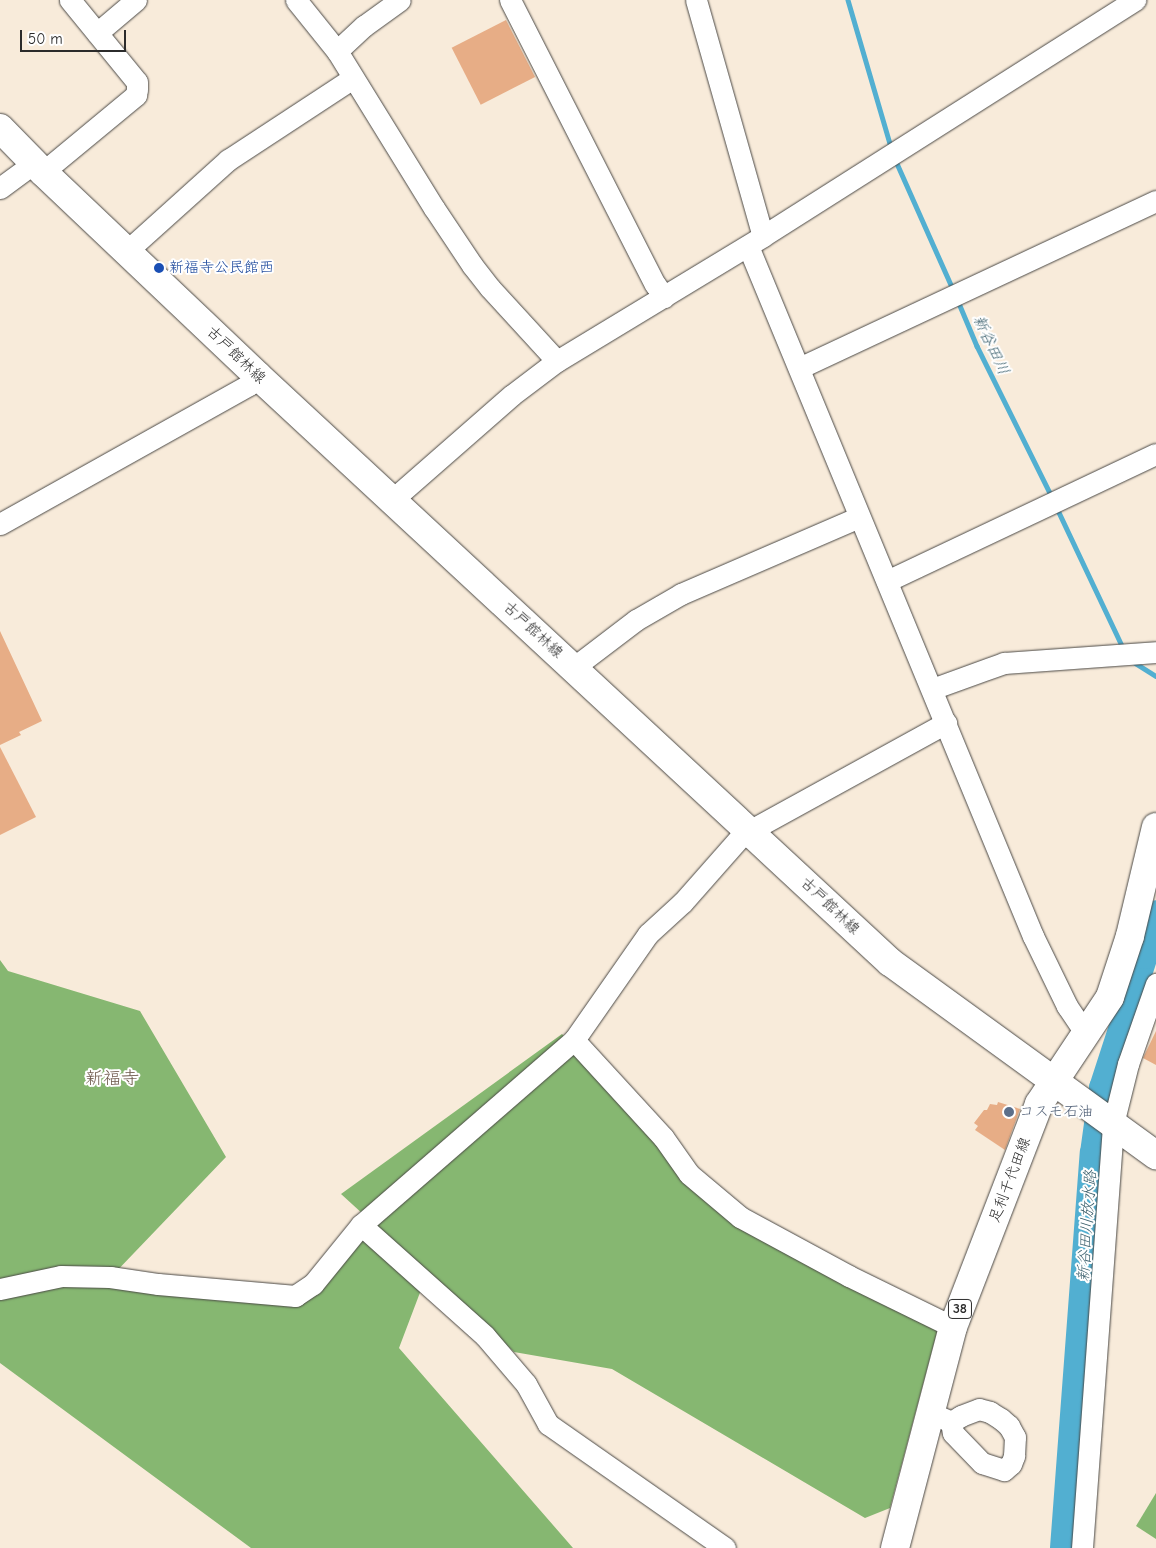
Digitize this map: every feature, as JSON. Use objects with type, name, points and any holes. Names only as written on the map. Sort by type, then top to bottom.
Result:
[{"type":"main road","name":"古戸館林線","points":[[0,128],[39,168],[128,250],[258,376],[750,830],[890,962],[1156,1155]]},
{"type":"main road","name":"足利千代田線","points":[[895,1548],[941,1418],[953,1327],[1039,1104],[1053,1080],[1110,997],[1118,977],[1156,827]]},
{"type":"street","points":[[0,188],[39,168],[136,95],[137,82],[70,0]]},
{"type":"street","points":[[97,33],[136,0]]},
{"type":"street","points":[[296,0],[337,51],[434,208],[472,265],[490,288],[557,361]]},
{"type":"street","points":[[337,51],[364,26],[400,0]]},
{"type":"street","points":[[510,0],[651,276],[664,297]]},
{"type":"street","points":[[696,0],[755,241],[799,368],[1033,936],[1068,1006],[1086,1034]]},
{"type":"street","points":[[392,500],[512,395],[557,361],[755,241],[1135,0]]},
{"type":"street","points":[[128,250],[228,160],[353,78]]},
{"type":"street","points":[[799,368],[1156,200]]},
{"type":"street","points":[[0,524],[249,385],[258,376]]},
{"type":"street","points":[[887,581],[1156,454]]},
{"type":"street","points":[[573,668],[636,620],[681,594],[859,517]]},
{"type":"street","points":[[932,689],[1004,663],[1137,654]]},
{"type":"street","points":[[0,1289],[61,1276],[110,1277],[158,1284],[295,1296],[313,1284],[361,1225],[574,1040],[648,934],[683,902],[742,835],[946,723]]},
{"type":"street","points":[[1082,1548],[1104,1117],[1128,1064],[1156,984]]},
{"type":"street","points":[[574,1040],[662,1137],[689,1174],[740,1217],[849,1276],[953,1327]]},
{"type":"street","points":[[361,1225],[485,1336],[526,1384],[548,1424],[724,1548]]},
{"type":"green space","points":[[0,960],[8,971],[140,1011],[226,1157],[111,1277],[295,1296],[361,1225],[424,1282],[399,1348],[573,1548],[251,1548],[0,1363]]},
{"type":"green space","points":[[562,1034],[680,1162],[752,1224],[937,1319],[937,1332],[890,1508],[865,1518],[612,1369],[514,1352],[341,1194]]},
{"type":"green space","points":[[1156,1493],[1156,1539],[1136,1526]]},
{"type":"building","points":[[506,20],[535,77],[481,105],[452,48]]},
{"type":"building","points":[[0,631],[42,721],[19,732],[21,735],[0,745]]},
{"type":"building","points":[[0,747],[36,817],[0,835]]},
{"type":"building","points":[[1156,1031],[1156,1065],[1143,1058]]},
{"type":"building","points":[[998,1102],[1020,1109],[1005,1150],[975,1130],[978,1126],[974,1123],[984,1110],[987,1110],[990,1104],[997,1105]]},
{"type":"waterway","name":"新谷田川","points":[[848,0],[891,147]]},
{"type":"waterway","name":"新谷田川","points":[[895,159],[953,289]]},
{"type":"waterway","name":"新谷田川","points":[[958,301],[977,346],[1052,497]]},
{"type":"waterway","name":"新谷田川","points":[[1056,506],[1123,648]]},
{"type":"waterway","name":"新谷田川","points":[[1132,661],[1156,676]]},
{"type":"waterway","name":"新谷田川放水路","points":[[1063,1548],[1093,1153],[1102,1088],[1145,956],[1156,913]]},
{"type":"place","name":"新福寺公民館西","points":[[159,268]]},
{"type":"place","name":"コスモ石油","points":[[1009,1112]]},
{"type":"district","name":"新福寺","points":[[112,1079]]}]
